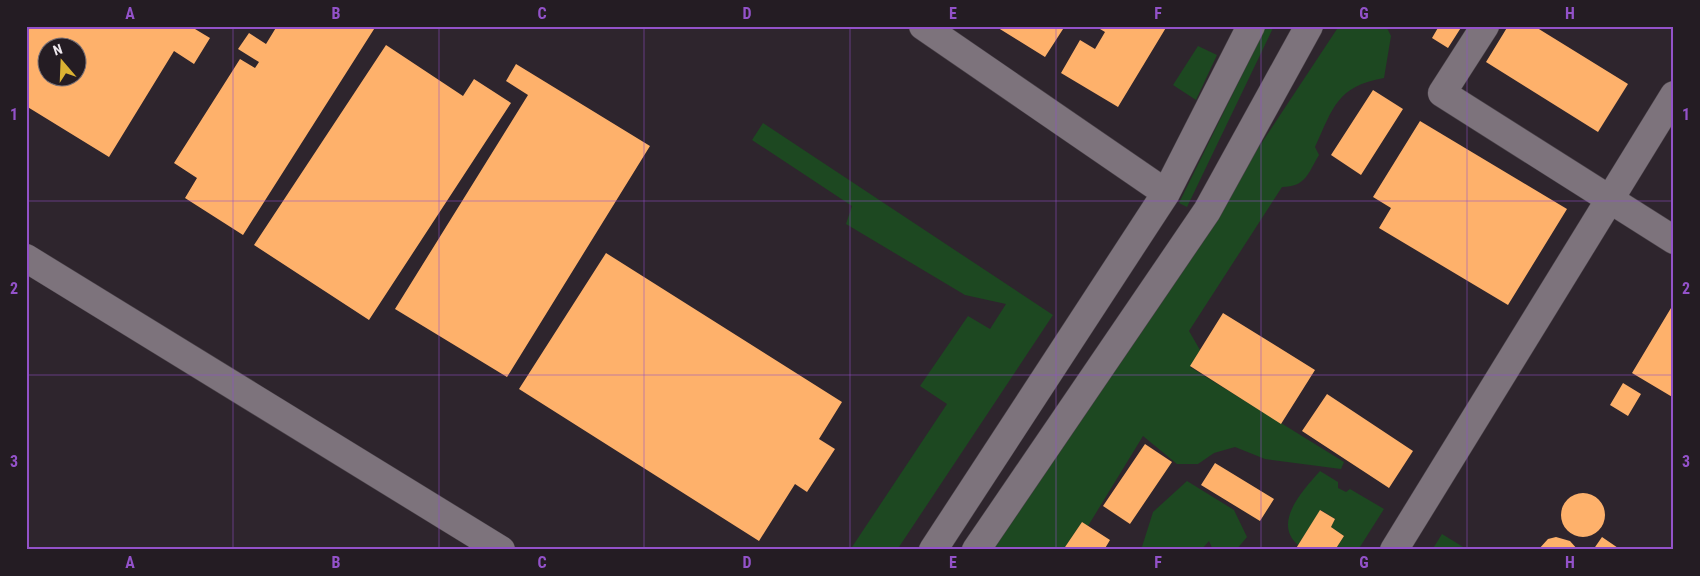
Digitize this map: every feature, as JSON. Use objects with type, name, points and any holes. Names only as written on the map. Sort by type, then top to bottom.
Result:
[{"type":"street","points":[[933,550],[1166,193],[1250,26]]},
{"type":"street","points":[[976,550],[1207,211],[1309,26]]},
{"type":"street","points":[[1485,26],[1442,93],[1674,240]]},
{"type":"street","points":[[938,30],[1166,193]]},
{"type":"street","points":[[1394,550],[1674,94]]},
{"type":"street","points":[[26,258],[501,550]]},
{"type":"green space","points":[[1266,26],[1274,26],[1187,207],[1179,203]]},
{"type":"green space","points":[[1339,26],[1386,26],[1391,36],[1384,78],[1368,82],[1346,93],[1332,110],[1315,147],[1319,155],[1309,173],[1296,185],[1282,187],[1189,331],[1200,350],[1190,367],[1344,462],[1341,469],[1265,459],[1235,447],[1214,453],[1198,464],[1177,464],[1143,436],[1088,526],[1082,522],[1063,550],[992,550]]},
{"type":"green space","points":[[1198,46],[1217,55],[1196,100],[1173,85]]},
{"type":"green space","points":[[763,123],[1053,315],[897,550],[850,550],[947,404],[920,386],[968,316],[990,329],[1006,304],[965,295],[846,224],[852,206],[752,140]]},
{"type":"green space","points":[[1320,471],[1338,482],[1338,488],[1346,492],[1350,489],[1384,509],[1358,550],[1335,550],[1344,536],[1331,527],[1335,519],[1321,510],[1298,545],[1291,536],[1288,527],[1293,507],[1306,487]]},
{"type":"green space","points":[[1187,481],[1234,510],[1247,537],[1236,550],[1213,550],[1209,541],[1201,550],[1141,550],[1153,512]]},
{"type":"green space","points":[[1442,534],[1468,550],[1432,550]]},
{"type":"building","points":[[26,26],[190,26],[210,38],[194,64],[174,51],[109,157],[26,106]]},
{"type":"building","points":[[277,26],[376,26],[243,235],[185,198],[197,178],[174,163],[240,59],[255,68],[259,62],[238,49],[249,33],[266,44]]},
{"type":"building","points":[[995,26],[1065,26],[1045,57]]},
{"type":"building","points":[[1095,26],[1167,26],[1118,107],[1061,73],[1080,40],[1095,49],[1105,32]]},
{"type":"building","points":[[1439,26],[1462,26],[1448,48],[1432,38]]},
{"type":"building","points":[[1508,26],[1534,26],[1628,84],[1598,132],[1486,62]]},
{"type":"building","points":[[386,45],[463,96],[474,79],[511,103],[369,320],[254,245]]},
{"type":"building","points":[[516,64],[650,146],[507,377],[395,309],[528,95],[506,81]]},
{"type":"building","points":[[1373,90],[1403,109],[1361,175],[1331,155]]},
{"type":"building","points":[[1420,121],[1567,209],[1508,305],[1379,228],[1391,208],[1373,197]]},
{"type":"building","points":[[606,253],[842,402],[819,439],[835,449],[807,492],[795,484],[759,541],[519,389]]},
{"type":"building","points":[[1674,303],[1674,398],[1632,373]]},
{"type":"building","points":[[1223,313],[1315,370],[1281,424],[1190,366]]},
{"type":"building","points":[[1623,383],[1641,394],[1628,416],[1610,405]]},
{"type":"building","points":[[1327,394],[1413,451],[1389,488],[1302,431]]},
{"type":"building","points":[[1145,444],[1172,462],[1130,524],[1103,506]]},
{"type":"building","points":[[1215,463],[1274,499],[1260,521],[1201,485]]},
{"type":"building","points":[[1579,493],[1587,493],[1599,499],[1605,515],[1599,531],[1587,537],[1579,537],[1567,531],[1561,519],[1561,511],[1567,499]]},
{"type":"building","points":[[1320,510],[1335,519],[1331,527],[1344,536],[1335,550],[1295,550]]},
{"type":"building","points":[[1082,522],[1110,540],[1104,550],[1063,550]]},
{"type":"building","points":[[1556,537],[1570,541],[1578,550],[1538,550],[1548,539]]},
{"type":"building","points":[[1602,537],[1621,550],[1593,550]]}]
